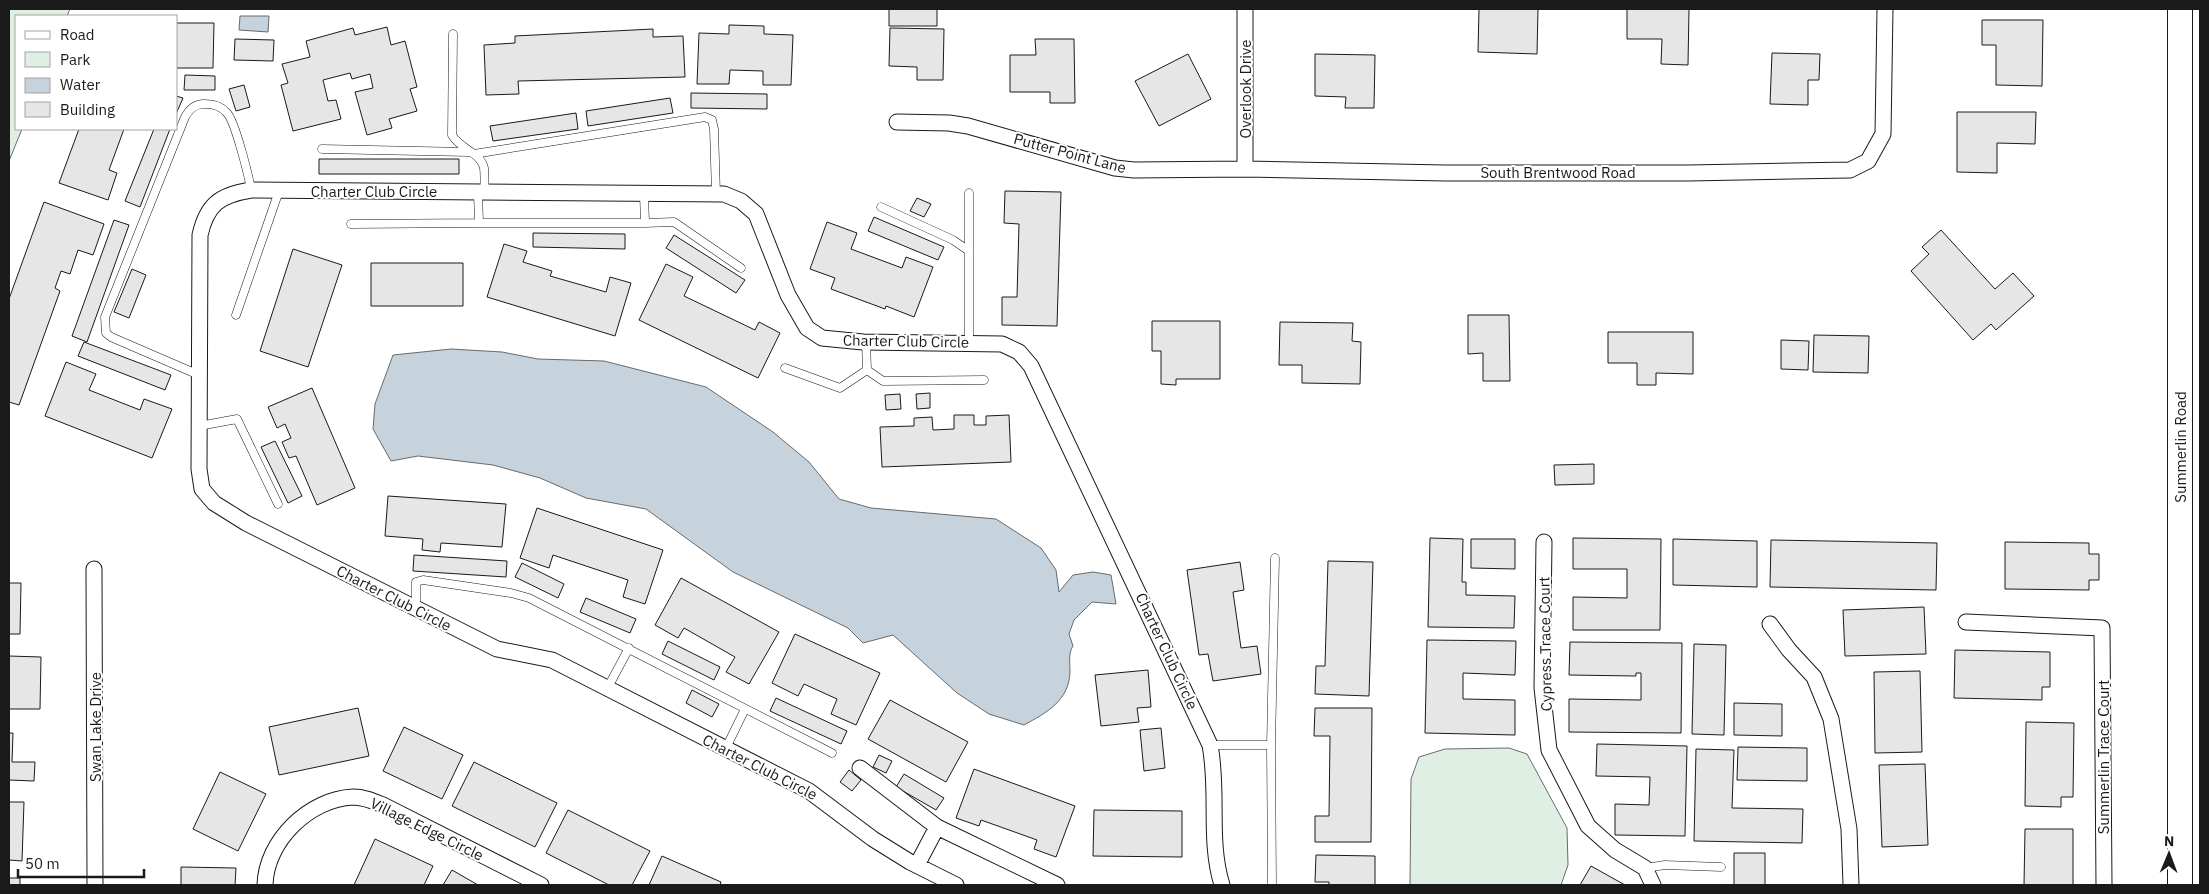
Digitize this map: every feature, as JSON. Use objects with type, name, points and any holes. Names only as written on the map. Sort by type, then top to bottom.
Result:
[{"type":"main road","name":"Summerlin Road","points":[[2180,9],[2180,885]]},
{"type":"street","name":"Overlook Drive","points":[[1245,9],[1245,169]]},
{"type":"street","name":"South Brentwood Road","points":[[1245,169],[1394,172],[1689,173],[1850,170],[1868,161],[1883,134],[1885,9]]},
{"type":"street","name":"Putter Point Lane","points":[[897,122],[949,123],[968,126],[1122,169],[1245,169]]},
{"type":"street","name":"Charter Club Circle","points":[[956,885],[917,865],[856,827],[809,791],[552,660],[497,649],[246,523],[214,503],[202,489],[198,469],[200,235],[204,217],[215,202],[231,193],[251,190],[724,194],[741,201],[756,214],[788,295],[807,328],[822,338],[866,342],[1002,344],[1019,352],[1031,366],[1210,746],[1214,763],[1215,857],[1222,885]]},
{"type":"street","name":"Cypress Trace Court","points":[[1544,542],[1542,688],[1549,750],[1588,826],[1616,850],[1645,868]]},
{"type":"street","name":"Swan Lake Drive","points":[[94,569],[96,885]]},
{"type":"street","name":"Summerlin Trace Court","points":[[1966,622],[2102,628],[2104,885]]},
{"type":"street","points":[[1770,624],[1789,650],[1814,678],[1831,719],[1849,829],[1851,885]]},
{"type":"street","points":[[860,768],[938,827],[1057,885]]},
{"type":"street","name":"Village Edge Circle","points":[[265,885],[265,873],[271,856],[279,841],[291,826],[306,814],[325,805],[341,799],[355,797],[383,805],[541,885]]},
{"type":"street","points":[[917,865],[938,827]]},
{"type":"street","points":[[1645,868],[1653,885]]},
{"type":"lane","points":[[453,34],[452,135],[456,143],[471,153],[484,168],[479,223]]},
{"type":"lane","points":[[199,375],[111,337],[106,333],[105,317],[190,108],[200,103],[210,104],[221,107],[229,114],[246,165],[251,190]]},
{"type":"lane","points":[[322,149],[471,153],[704,117],[712,120],[714,129],[716,194]]},
{"type":"lane","points":[[236,315],[279,191]]},
{"type":"lane","points":[[969,193],[969,343]]},
{"type":"lane","points":[[644,194],[645,223]]},
{"type":"lane","points":[[881,207],[953,240],[969,251]]},
{"type":"lane","points":[[351,224],[674,222],[742,268]]},
{"type":"lane","points":[[866,342],[866,370]]},
{"type":"lane","points":[[785,368],[840,388],[866,370]]},
{"type":"lane","points":[[866,370],[883,381],[984,380]]},
{"type":"lane","points":[[199,426],[237,419],[278,504]]},
{"type":"lane","points":[[1272,885],[1271,745],[1275,558]]},
{"type":"lane","points":[[416,609],[415,586],[419,581],[442,582],[511,593],[529,598],[832,753]]},
{"type":"lane","points":[[607,689],[629,648]]},
{"type":"lane","points":[[726,750],[745,709]]},
{"type":"lane","points":[[1210,746],[1271,745]]},
{"type":"lane","points":[[1645,868],[1665,865],[1721,867]]},
{"type":"green space","points":[[9,9],[70,9],[67,15],[15,15],[15,130],[22,130],[9,161]]},
{"type":"green space","points":[[1509,748],[1527,754],[1567,828],[1568,865],[1561,885],[1410,885],[1411,779],[1419,757],[1445,749]]},
{"type":"water","points":[[240,16],[269,16],[268,32],[239,30]]},
{"type":"water","points":[[451,349],[502,352],[538,359],[604,361],[706,387],[773,432],[809,462],[839,499],[871,508],[996,519],[1041,548],[1056,570],[1059,592],[1073,575],[1093,572],[1111,575],[1116,604],[1092,602],[1074,620],[1069,634],[1073,646],[1070,655],[1069,682],[1055,705],[1024,725],[989,714],[957,693],[893,635],[863,643],[848,628],[733,572],[646,509],[586,498],[540,478],[493,465],[418,456],[391,461],[373,429],[375,404],[393,355]]},
{"type":"building","points":[[889,9],[937,9],[937,26],[889,26]]},
{"type":"building","points":[[1479,9],[1538,9],[1537,54],[1478,52]]},
{"type":"building","points":[[1627,9],[1689,9],[1688,65],[1661,64],[1662,39],[1627,39]]},
{"type":"building","points":[[1982,20],[2043,20],[2042,86],[1996,85],[1996,45],[1982,45]]},
{"type":"building","points":[[178,23],[214,23],[213,68],[178,68]]},
{"type":"building","points":[[729,25],[764,26],[764,34],[793,35],[791,85],[763,85],[763,71],[730,70],[729,84],[697,84],[699,33],[729,34]]},
{"type":"building","points":[[387,27],[391,45],[405,41],[417,87],[410,89],[417,111],[389,119],[392,128],[367,135],[355,92],[373,88],[370,74],[352,79],[350,73],[323,80],[328,101],[336,100],[341,119],[293,131],[281,85],[288,83],[282,64],[310,57],[306,41],[353,28],[355,35]]},
{"type":"building","points":[[890,28],[944,29],[943,80],[917,80],[917,67],[889,66]]},
{"type":"building","points":[[653,29],[653,37],[683,36],[685,77],[518,81],[519,94],[486,95],[484,45],[515,43],[515,36]]},
{"type":"building","points":[[235,39],[274,40],[273,61],[234,60]]},
{"type":"building","points":[[1035,39],[1074,39],[1075,103],[1050,103],[1050,92],[1010,92],[1010,55],[1036,55]]},
{"type":"building","points":[[1772,53],[1820,54],[1819,80],[1808,80],[1808,105],[1770,104]]},
{"type":"building","points":[[1188,54],[1211,99],[1159,126],[1135,81]]},
{"type":"building","points":[[1315,54],[1375,55],[1374,108],[1345,108],[1346,97],[1315,96]]},
{"type":"building","points":[[185,75],[215,76],[215,90],[184,90]]},
{"type":"building","points":[[244,85],[250,107],[236,111],[229,89]]},
{"type":"building","points":[[691,93],[767,94],[767,109],[691,108]]},
{"type":"building","points":[[178,97],[183,98],[178,109]]},
{"type":"building","points":[[670,98],[673,113],[588,126],[586,111]]},
{"type":"building","points":[[1957,112],[2036,112],[2035,144],[1997,143],[1997,173],[1957,172]]},
{"type":"building","points":[[576,113],[578,129],[493,141],[490,126]]},
{"type":"building","points":[[79,130],[124,130],[109,170],[117,173],[108,200],[59,183]]},
{"type":"building","points":[[154,130],[170,130],[140,207],[125,201]]},
{"type":"building","points":[[319,159],[459,159],[459,174],[319,174]]},
{"type":"building","points":[[1005,191],[1061,192],[1057,326],[1002,325],[1002,297],[1017,297],[1019,224],[1004,223]]},
{"type":"building","points":[[917,198],[931,204],[924,217],[910,211]]},
{"type":"building","points":[[44,202],[104,224],[93,255],[78,250],[70,274],[61,271],[55,288],[60,291],[19,405],[9,402],[9,299]]},
{"type":"building","points":[[874,217],[944,247],[938,260],[868,231]]},
{"type":"building","points":[[114,220],[129,225],[87,342],[72,336]]},
{"type":"building","points":[[827,222],[857,233],[851,249],[902,268],[906,257],[933,267],[914,317],[886,306],[885,309],[831,289],[835,278],[810,269]]},
{"type":"building","points":[[1941,230],[1995,289],[2013,273],[2034,296],[1996,330],[1991,324],[1973,340],[1911,271],[1929,254],[1922,247]]},
{"type":"building","points":[[533,233],[625,234],[625,249],[533,247]]},
{"type":"building","points":[[674,235],[745,280],[736,293],[666,248]]},
{"type":"building","points":[[504,244],[527,251],[523,262],[552,271],[550,276],[606,292],[610,277],[631,283],[615,336],[487,297]]},
{"type":"building","points":[[293,249],[342,265],[308,367],[260,351]]},
{"type":"building","points":[[371,263],[463,263],[463,306],[371,306]]},
{"type":"building","points":[[666,264],[693,277],[684,296],[755,330],[759,322],[780,333],[758,378],[639,320]]},
{"type":"building","points":[[132,269],[146,275],[129,318],[114,312]]},
{"type":"building","points":[[1468,315],[1509,315],[1510,381],[1483,381],[1483,353],[1468,354]]},
{"type":"building","points":[[1152,321],[1220,321],[1220,379],[1176,379],[1176,385],[1161,384],[1161,351],[1152,351]]},
{"type":"building","points":[[1280,322],[1353,323],[1352,341],[1361,342],[1360,384],[1302,383],[1302,365],[1279,365]]},
{"type":"building","points":[[1608,332],[1693,332],[1693,374],[1656,373],[1656,385],[1637,385],[1637,363],[1608,363]]},
{"type":"building","points":[[1814,335],[1869,336],[1868,373],[1813,372]]},
{"type":"building","points":[[1781,340],[1809,341],[1808,370],[1781,369]]},
{"type":"building","points":[[84,342],[171,375],[165,390],[78,356]]},
{"type":"building","points":[[66,362],[96,374],[89,390],[140,410],[144,399],[172,409],[152,458],[45,416]]},
{"type":"building","points":[[312,388],[355,488],[317,505],[296,456],[289,458],[282,442],[291,438],[285,424],[277,428],[268,407]]},
{"type":"building","points":[[930,393],[930,408],[917,409],[916,394]]},
{"type":"building","points":[[900,394],[901,409],[886,410],[885,395]]},
{"type":"building","points":[[954,415],[974,415],[974,425],[986,425],[986,416],[1009,415],[1011,462],[882,467],[880,427],[914,426],[914,418],[932,417],[933,430],[954,429]]},
{"type":"building","points":[[275,441],[302,496],[288,503],[261,447]]},
{"type":"building","points":[[1594,464],[1594,484],[1555,485],[1554,465]]},
{"type":"building","points":[[388,496],[506,504],[502,547],[441,543],[440,552],[422,550],[423,539],[385,536]]},
{"type":"building","points":[[537,508],[663,550],[645,604],[623,597],[628,580],[553,555],[549,568],[520,558]]},
{"type":"building","points":[[1430,538],[1463,539],[1462,582],[1466,582],[1466,595],[1515,596],[1514,628],[1428,627]]},
{"type":"building","points":[[1573,538],[1661,539],[1660,630],[1573,630],[1573,597],[1627,598],[1627,569],[1573,569]]},
{"type":"building","points":[[1471,539],[1515,539],[1515,569],[1471,568]]},
{"type":"building","points":[[1673,539],[1757,541],[1757,587],[1673,585]]},
{"type":"building","points":[[1771,540],[1937,543],[1936,590],[1770,587]]},
{"type":"building","points":[[2005,542],[2089,543],[2089,554],[2099,554],[2099,580],[2089,580],[2089,590],[2005,589]]},
{"type":"building","points":[[414,555],[507,561],[506,577],[413,571]]},
{"type":"building","points":[[1328,561],[1373,562],[1369,696],[1315,694],[1316,666],[1325,666]]},
{"type":"building","points":[[1240,562],[1244,590],[1233,592],[1241,648],[1257,646],[1261,674],[1213,681],[1208,654],[1199,655],[1187,570]]},
{"type":"building","points":[[522,563],[564,584],[558,598],[515,577]]},
{"type":"building","points":[[681,578],[779,632],[749,684],[726,672],[735,657],[684,628],[678,638],[655,625]]},
{"type":"building","points":[[9,583],[21,583],[20,634],[9,634]]},
{"type":"building","points":[[586,598],[636,619],[630,633],[580,612]]},
{"type":"building","points":[[1924,607],[1926,654],[1845,656],[1843,610]]},
{"type":"building","points":[[795,634],[880,673],[856,725],[831,714],[837,699],[804,684],[798,696],[772,683]]},
{"type":"building","points":[[1427,640],[1516,641],[1515,675],[1463,673],[1463,699],[1515,700],[1515,735],[1425,733]]},
{"type":"building","points":[[668,641],[720,667],[714,680],[662,654]]},
{"type":"building","points":[[1570,642],[1682,643],[1681,733],[1569,732],[1569,699],[1641,700],[1641,673],[1636,673],[1636,676],[1569,675]]},
{"type":"building","points":[[1694,644],[1726,645],[1724,735],[1692,734]]},
{"type":"building","points":[[1955,650],[2050,652],[2050,687],[2042,687],[2042,700],[1954,698]]},
{"type":"building","points":[[9,656],[41,657],[40,709],[9,709]]},
{"type":"building","points":[[1148,670],[1151,707],[1137,708],[1139,722],[1101,726],[1095,675]]},
{"type":"building","points":[[1920,671],[1922,752],[1875,753],[1874,672]]},
{"type":"building","points":[[692,690],[719,704],[712,717],[686,703]]},
{"type":"building","points":[[776,698],[847,731],[841,744],[770,711]]},
{"type":"building","points":[[890,700],[968,742],[946,782],[868,739]]},
{"type":"building","points":[[1734,703],[1782,704],[1782,736],[1734,735]]},
{"type":"building","points":[[358,708],[369,756],[279,775],[269,727]]},
{"type":"building","points":[[1315,708],[1372,708],[1371,842],[1315,842],[1315,816],[1329,816],[1330,736],[1314,736]]},
{"type":"building","points":[[2026,722],[2074,723],[2073,797],[2061,797],[2061,807],[2025,806]]},
{"type":"building","points":[[404,727],[463,755],[442,799],[383,771]]},
{"type":"building","points":[[1161,728],[1165,768],[1144,771],[1140,730]]},
{"type":"building","points":[[9,733],[13,733],[12,762],[35,762],[34,781],[9,780]]},
{"type":"building","points":[[1597,744],[1687,746],[1685,836],[1615,835],[1615,804],[1649,805],[1650,777],[1596,776]]},
{"type":"building","points":[[1738,747],[1807,748],[1807,781],[1737,780]]},
{"type":"building","points":[[1696,749],[1734,750],[1732,808],[1803,809],[1802,843],[1694,841]]},
{"type":"building","points":[[879,755],[892,761],[886,773],[873,767]]},
{"type":"building","points":[[474,762],[557,803],[535,847],[452,806]]},
{"type":"building","points":[[1925,764],[1928,845],[1882,847],[1879,765]]},
{"type":"building","points":[[974,769],[1075,806],[1056,857],[1034,849],[1037,840],[981,820],[979,826],[956,818]]},
{"type":"building","points":[[849,770],[861,780],[852,791],[840,782]]},
{"type":"building","points":[[220,772],[266,794],[238,851],[193,829]]},
{"type":"building","points":[[904,774],[944,798],[936,810],[896,787]]},
{"type":"building","points":[[9,802],[24,802],[22,861],[9,860]]},
{"type":"building","points":[[568,810],[650,851],[632,885],[609,885],[546,853]]},
{"type":"building","points":[[1094,810],[1182,811],[1182,857],[1093,856]]},
{"type":"building","points":[[2025,829],[2073,829],[2073,885],[2024,885]]},
{"type":"building","points":[[375,839],[433,866],[424,885],[354,885]]},
{"type":"building","points":[[1734,853],[1765,853],[1765,885],[1734,885]]},
{"type":"building","points":[[1316,855],[1375,856],[1375,885],[1329,885],[1329,882],[1315,882]]},
{"type":"building","points":[[662,856],[721,882],[720,885],[649,885]]},
{"type":"building","points":[[1591,866],[1625,885],[1580,885]]},
{"type":"building","points":[[181,867],[236,868],[235,885],[181,885]]},
{"type":"building","points":[[452,870],[478,885],[443,885]]},
{"type":"building","points":[[9,878],[20,878],[20,885],[9,885]]}]
